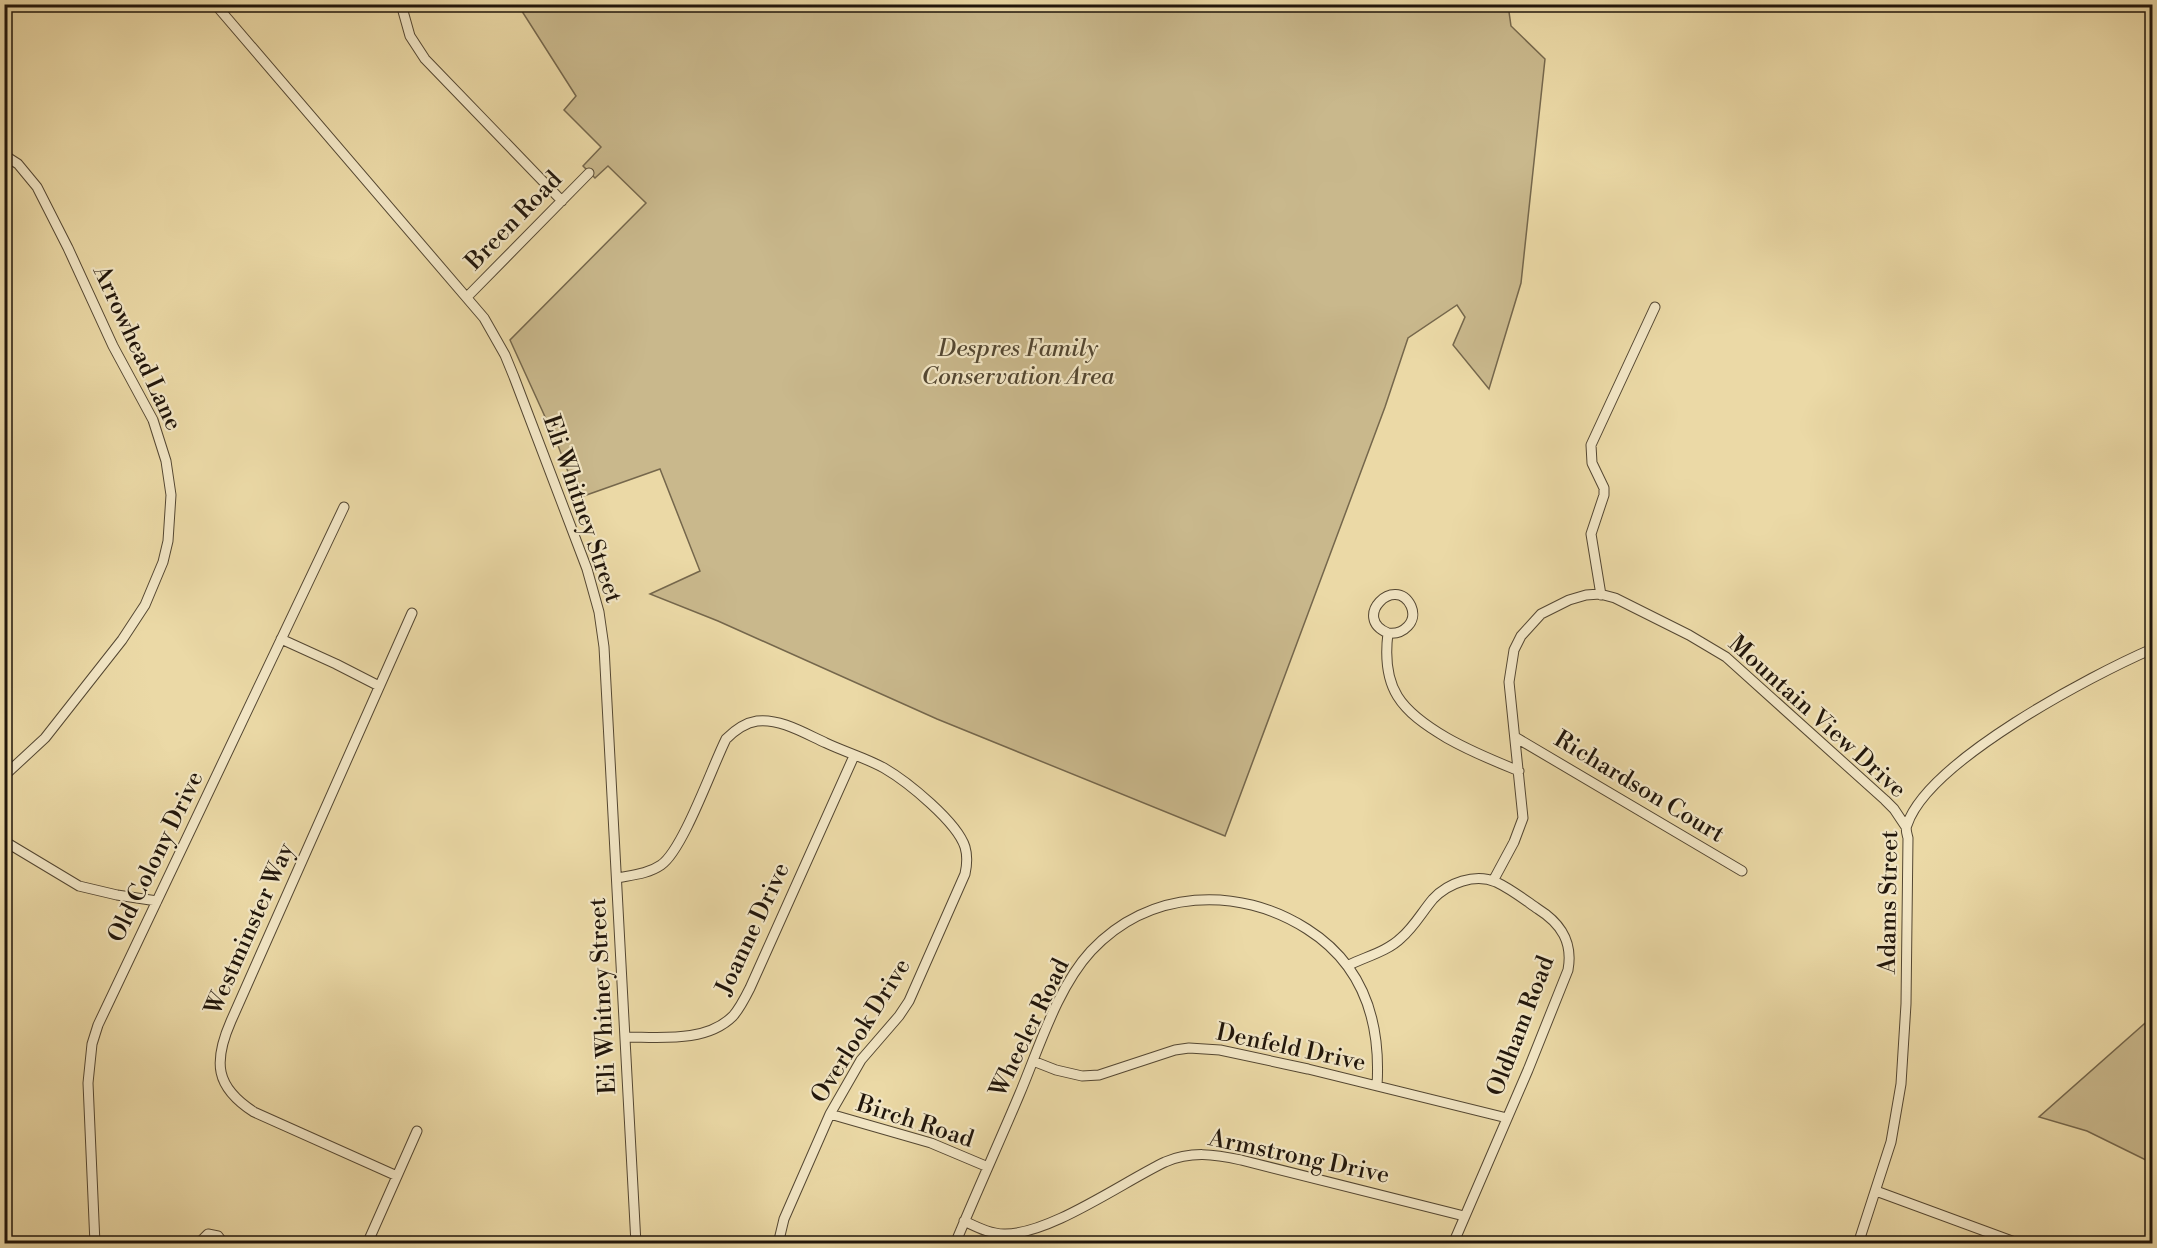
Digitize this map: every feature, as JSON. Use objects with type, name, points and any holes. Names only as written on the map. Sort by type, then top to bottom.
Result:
[{"type":"street","name":"Eli Whitney Street","points":[[215,4],[484,318],[505,355],[584,561],[600,612],[604,646],[636,1244]]},
{"type":"street","points":[[400,4],[410,36],[425,59],[562,201]]},
{"type":"street","name":"Arrowhead Lane","points":[[4,155],[23,169],[37,187],[113,346],[153,420],[166,461],[171,495],[168,541],[163,562],[145,604],[122,640],[45,738],[4,776]]},
{"type":"street","name":"Breen Road","points":[[467,297],[589,173]]},
{"type":"street","points":[[1348,965],[1399,941],[1434,898],[1454,884],[1469,879],[1493,881],[1514,842],[1523,818],[1509,682],[1510,663],[1521,636],[1541,614],[1554,606],[1586,595],[1602,595],[1591,534],[1604,495],[1604,488],[1592,463],[1591,445],[1655,307]]},
{"type":"street","name":"Old Colony Drive","points":[[95,1244],[88,1083],[92,1044],[107,1003],[344,507]]},
{"type":"street","name":"Mountain View Drive","points":[[1602,595],[1615,598],[1658,618],[1726,657],[1885,800],[1906,827]]},
{"type":"street","points":[[1400,596],[1411,607],[1413,614],[1411,622],[1400,633],[1388,633],[1377,624],[1375,609],[1385,597],[1400,596]]},
{"type":"street","name":"Westminster Way","points":[[396,1176],[254,1112],[242,1104],[226,1087],[220,1072],[219,1057],[223,1040],[412,613]]},
{"type":"street","points":[[1388,633],[1390,679],[1398,697],[1411,714],[1456,743],[1519,771]]},
{"type":"street","points":[[281,639],[379,686]]},
{"type":"street","name":"Adams Street","points":[[1858,1244],[1895,1128],[1903,1068],[1906,1004],[1908,838],[1906,827],[1928,792],[1980,747],[2045,704],[2152,649]]},
{"type":"street","name":"Overlook Drive","points":[[617,878],[652,870],[670,857],[685,830],[726,739],[745,724],[758,721],[772,722],[882,767],[914,788],[961,838],[967,862],[965,874],[909,1001],[861,1060],[830,1114],[784,1220],[777,1244]]},
{"type":"street","name":"Richardson Court","points":[[1515,737],[1742,871]]},
{"type":"street","name":"Joanne Drive","points":[[625,1037],[689,1035],[708,1031],[733,1016],[750,988],[854,756]]},
{"type":"street","points":[[4,841],[79,886],[157,901]]},
{"type":"street","name":"Oldham Road","points":[[1453,1244],[1568,970],[1570,957],[1568,943],[1553,921],[1493,881]]},
{"type":"street","name":"Wheeler Road","points":[[955,1244],[1033,1061],[1070,981],[1091,951],[1138,916],[1166,906],[1204,900],[1238,902],[1258,905],[1295,921],[1315,934],[1334,949],[1348,965],[1361,988],[1376,1035],[1377,1086]]},
{"type":"street","name":"Denfeld Drive","points":[[1033,1061],[1056,1070],[1082,1076],[1099,1076],[1175,1050],[1211,1049],[1240,1053],[1507,1119]]},
{"type":"street","name":"Birch Road","points":[[830,1114],[931,1143],[988,1167]]},
{"type":"street","points":[[367,1244],[417,1131]]},
{"type":"street","name":"Armstrong Drive","points":[[964,1221],[991,1233],[1002,1234],[1032,1230],[1092,1202],[1165,1162],[1195,1154],[1219,1155],[1241,1160],[1464,1216]]},
{"type":"street","points":[[1876,1191],[2020,1244]]},
{"type":"street","points":[[198,1244],[208,1234],[218,1236],[224,1244]]},
{"type":"green space","name":"Despres Family Conservation Area","points":[[518,5],[1508,5],[1511,26],[1545,59],[1521,283],[1489,389],[1453,345],[1465,317],[1457,305],[1408,338],[1385,407],[1225,836],[937,719],[718,621],[650,594],[700,571],[660,469],[578,498],[557,443],[510,340],[646,203],[608,166],[595,178],[583,166],[601,147],[564,110],[576,96]]},
{"type":"green space","points":[[2152,1017],[2152,1163],[2087,1131],[2039,1117]]}]
